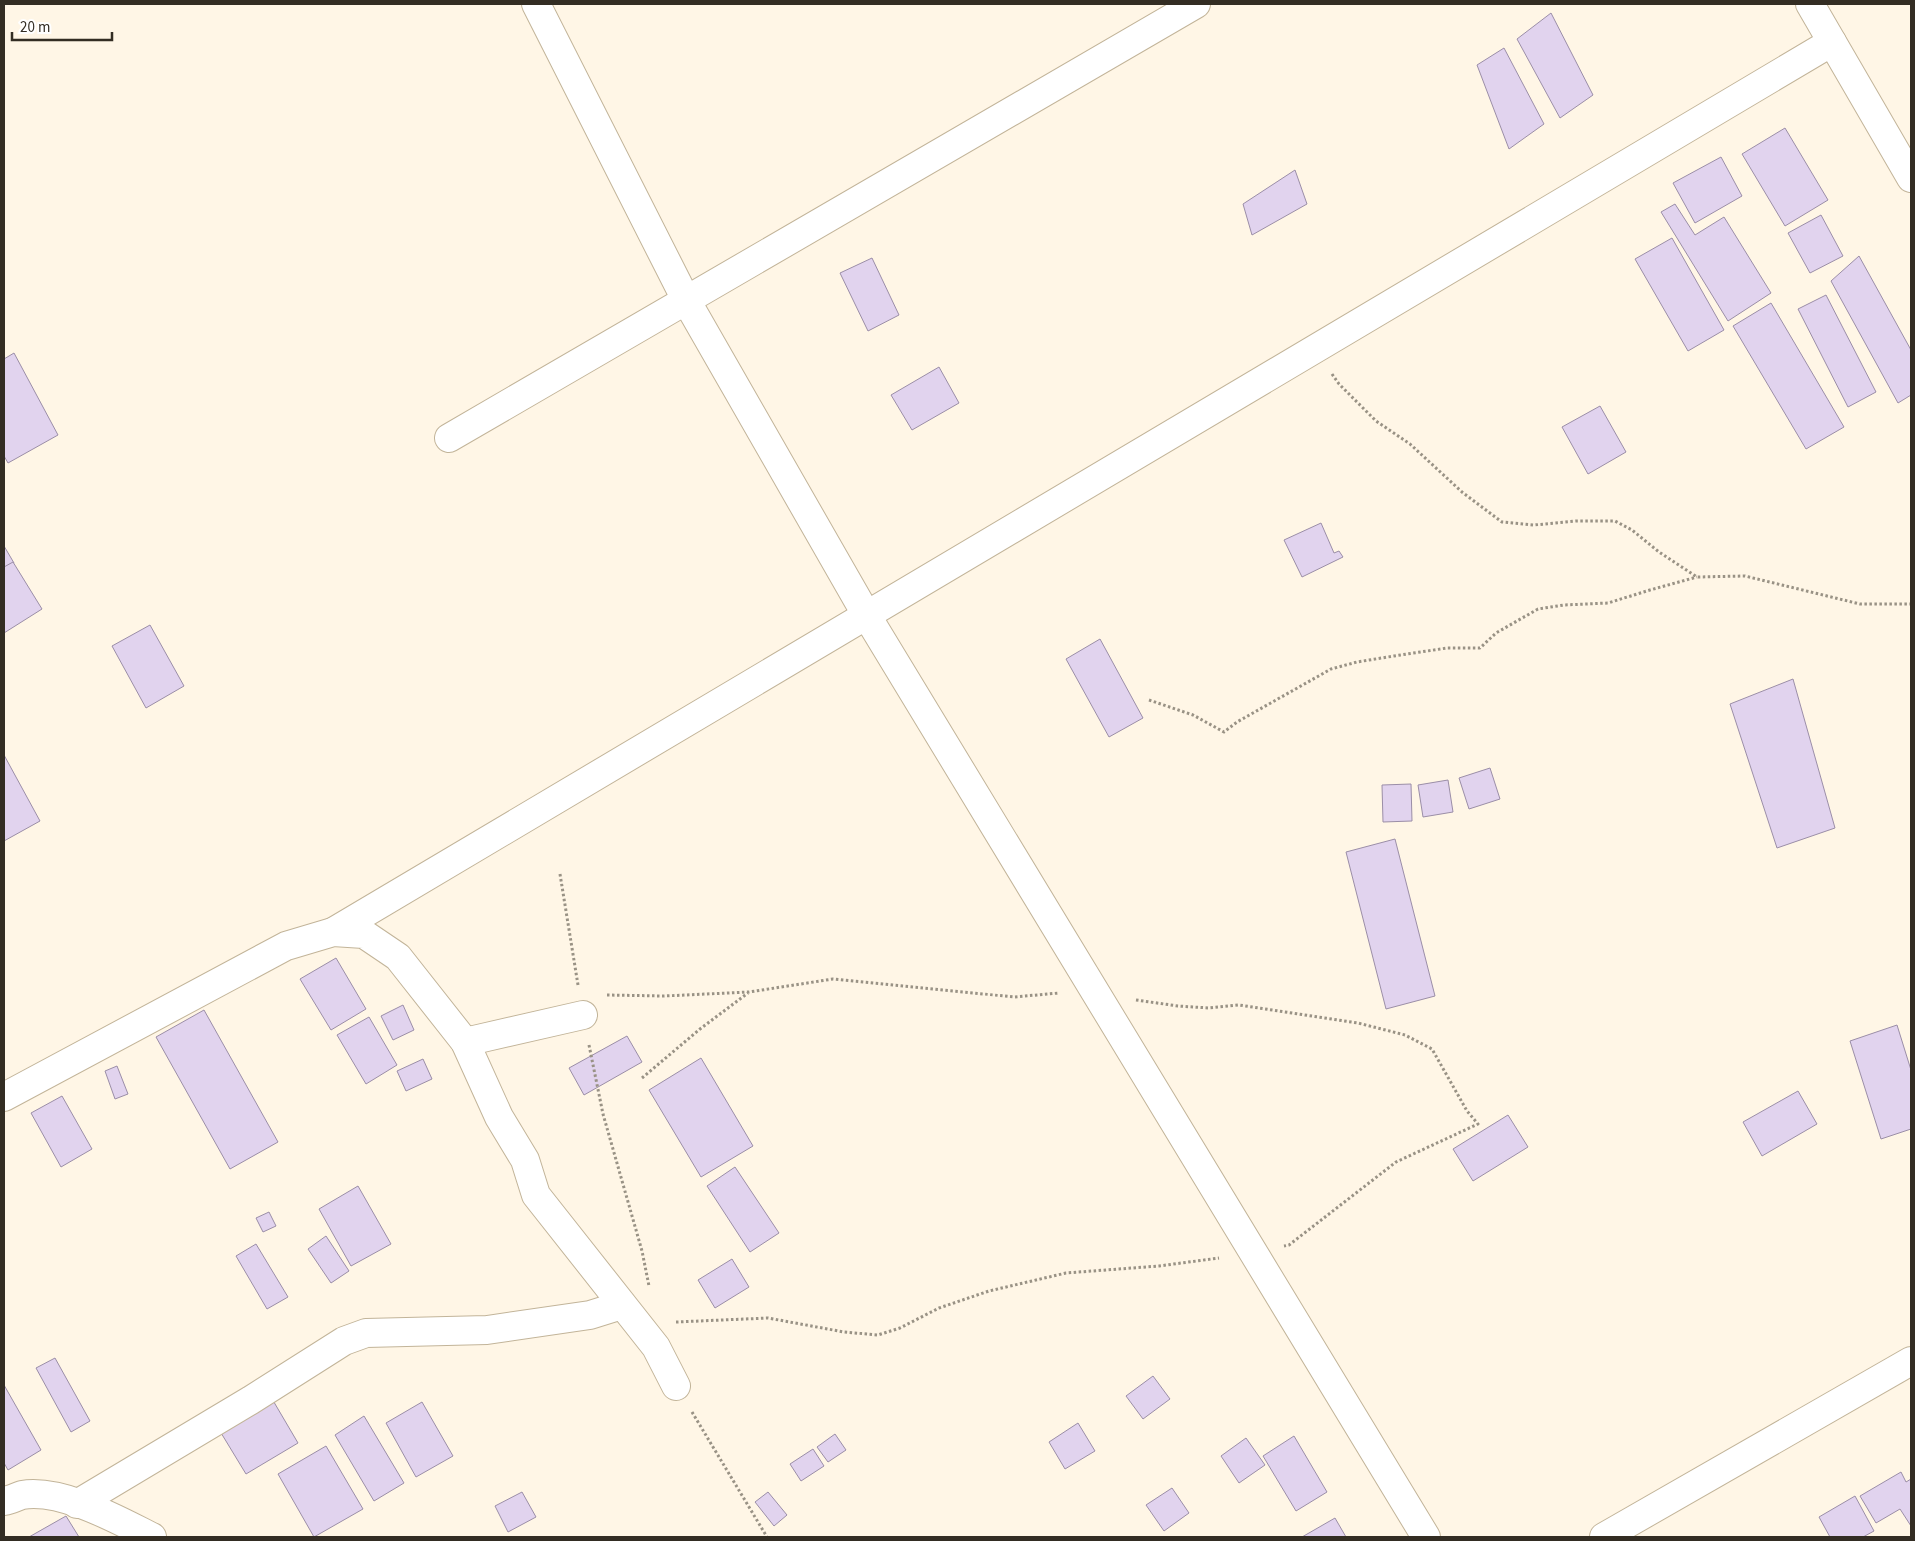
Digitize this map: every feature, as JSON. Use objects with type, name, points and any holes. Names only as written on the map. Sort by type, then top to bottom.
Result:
[{"type":"main road","points":[[536,4],[686,300],[867,616],[1426,1537]]},
{"type":"main road","points":[[448,438],[1196,4]]},
{"type":"main road","points":[[1810,4],[1911,178]]},
{"type":"main road","points":[[4,1097],[286,946],[333,932],[1832,42]]},
{"type":"main road","points":[[333,932],[364,934],[398,957],[465,1042],[499,1117],[525,1160],[536,1195],[656,1347],[676,1386]]},
{"type":"main road","points":[[465,1042],[591,1005]]},
{"type":"main road","points":[[77,1504],[235,1410],[344,1341],[366,1333],[487,1330],[590,1315],[622,1305]]},
{"type":"main road","points":[[1604,1537],[1911,1361]]},
{"type":"main road","points":[[4,1502],[23,1495],[58,1496],[152,1537]]},
{"type":"path","points":[[1314,349],[1339,384],[1376,421],[1410,444],[1462,492],[1502,522],[1534,525],[1576,521],[1615,521],[1632,530],[1659,552],[1698,577]]},
{"type":"path","points":[[1149,700],[1193,715],[1224,732],[1237,722],[1331,669],[1357,662],[1446,648],[1480,648],[1496,633],[1538,609],[1564,605],[1608,603],[1698,577],[1745,576],[1860,604],[1911,604]]},
{"type":"path","points":[[560,874],[591,1005],[603,1114],[642,1251],[651,1294]]},
{"type":"path","points":[[591,1005],[664,996],[748,992],[832,979],[1014,997],[1055,994],[1088,980],[1137,1000],[1209,1008],[1239,1005],[1358,1023],[1405,1035],[1432,1049],[1467,1112],[1478,1124],[1396,1162],[1289,1245],[1253,1253],[1159,1266],[1066,1273],[989,1291],[939,1308],[900,1328],[878,1335],[844,1332],[768,1318],[675,1323]]},
{"type":"path","points":[[642,1078],[671,1052],[748,992]]},
{"type":"path","points":[[676,1386],[766,1537]]},
{"type":"building","points":[[1551,13],[1593,95],[1560,118],[1517,39]]},
{"type":"building","points":[[1504,48],[1544,124],[1509,149],[1477,65]]},
{"type":"building","points":[[1785,128],[1828,200],[1785,226],[1742,154]]},
{"type":"building","points":[[1721,157],[1742,196],[1695,223],[1673,183]]},
{"type":"building","points":[[1295,170],[1307,204],[1252,235],[1243,204]]},
{"type":"building","points":[[1675,204],[1695,235],[1724,217],[1771,293],[1728,321],[1661,212]]},
{"type":"building","points":[[1821,215],[1843,256],[1810,273],[1788,233]]},
{"type":"building","points":[[1672,238],[1724,330],[1688,351],[1635,259]]},
{"type":"building","points":[[1859,256],[1911,350],[1911,395],[1898,403],[1831,281]]},
{"type":"building","points":[[872,258],[899,315],[868,331],[840,273]]},
{"type":"building","points":[[1826,295],[1876,392],[1848,407],[1798,309]]},
{"type":"building","points":[[1771,303],[1844,427],[1806,449],[1733,326]]},
{"type":"building","points":[[14,353],[58,435],[8,463],[4,456],[4,359]]},
{"type":"building","points":[[939,367],[959,403],[912,430],[891,395]]},
{"type":"building","points":[[1600,406],[1626,452],[1588,474],[1562,427]]},
{"type":"building","points":[[1321,523],[1334,553],[1339,551],[1343,557],[1302,577],[1284,540]]},
{"type":"building","points":[[4,546],[14,563],[4,569]]},
{"type":"building","points":[[13,562],[42,609],[4,633],[4,567]]},
{"type":"building","points":[[150,625],[184,686],[146,708],[112,646]]},
{"type":"building","points":[[1100,639],[1143,718],[1109,737],[1066,659]]},
{"type":"building","points":[[1793,679],[1835,828],[1777,848],[1730,704]]},
{"type":"building","points":[[4,755],[40,821],[4,841]]},
{"type":"building","points":[[1490,768],[1500,799],[1469,809],[1459,778]]},
{"type":"building","points":[[1448,780],[1453,812],[1423,817],[1418,785]]},
{"type":"building","points":[[1411,784],[1412,821],[1383,822],[1382,785]]},
{"type":"building","points":[[1395,839],[1435,996],[1386,1009],[1346,852]]},
{"type":"building","points":[[336,958],[366,1009],[331,1030],[300,979]]},
{"type":"building","points":[[403,1005],[414,1030],[393,1040],[381,1016]]},
{"type":"building","points":[[204,1010],[278,1142],[230,1169],[156,1037]]},
{"type":"building","points":[[369,1017],[397,1065],[366,1084],[337,1035]]},
{"type":"building","points":[[1897,1025],[1911,1070],[1911,1129],[1881,1139],[1850,1041]]},
{"type":"building","points":[[627,1036],[642,1062],[584,1095],[569,1068]]},
{"type":"building","points":[[701,1058],[753,1146],[701,1177],[649,1090]]},
{"type":"building","points":[[423,1059],[432,1079],[406,1091],[397,1071]]},
{"type":"building","points":[[117,1066],[128,1094],[115,1099],[105,1071]]},
{"type":"building","points":[[1798,1091],[1817,1124],[1762,1156],[1743,1122]]},
{"type":"building","points":[[62,1096],[92,1149],[61,1167],[31,1113]]},
{"type":"building","points":[[1508,1115],[1528,1147],[1473,1181],[1453,1149]]},
{"type":"building","points":[[735,1167],[779,1233],[750,1252],[707,1186]]},
{"type":"building","points":[[358,1186],[391,1244],[351,1266],[319,1209]]},
{"type":"building","points":[[269,1212],[276,1226],[263,1232],[256,1218]]},
{"type":"building","points":[[326,1236],[349,1271],[331,1283],[308,1249]]},
{"type":"building","points":[[256,1244],[288,1297],[267,1309],[236,1256]]},
{"type":"building","points":[[732,1259],[749,1287],[715,1308],[698,1280]]},
{"type":"building","points":[[55,1358],[90,1421],[71,1432],[36,1368]]},
{"type":"building","points":[[1153,1376],[1170,1399],[1143,1419],[1126,1396]]},
{"type":"building","points":[[4,1385],[41,1450],[8,1470],[4,1463]]},
{"type":"building","points":[[268,1392],[298,1443],[246,1474],[215,1423]]},
{"type":"building","points":[[422,1402],[453,1456],[416,1477],[386,1423]]},
{"type":"building","points":[[364,1416],[404,1483],[374,1501],[335,1435]]},
{"type":"building","points":[[1078,1423],[1095,1451],[1065,1469],[1049,1442]]},
{"type":"building","points":[[835,1434],[846,1450],[828,1462],[817,1447]]},
{"type":"building","points":[[1294,1436],[1327,1492],[1296,1511],[1263,1456]]},
{"type":"building","points":[[1246,1438],[1265,1465],[1239,1483],[1221,1456]]},
{"type":"building","points":[[326,1446],[363,1509],[314,1537],[278,1474]]},
{"type":"building","points":[[813,1449],[824,1466],[801,1481],[790,1464]]},
{"type":"building","points":[[1901,1472],[1906,1482],[1911,1479],[1911,1526],[1900,1509],[1876,1523],[1860,1496]]},
{"type":"building","points":[[1172,1488],[1189,1513],[1164,1531],[1146,1505]]},
{"type":"building","points":[[522,1492],[536,1517],[508,1532],[495,1506]]},
{"type":"building","points":[[768,1492],[787,1515],[774,1526],[755,1502]]},
{"type":"building","points":[[1855,1496],[1874,1531],[1863,1537],[1830,1537],[1819,1517]]},
{"type":"building","points":[[66,1516],[79,1537],[29,1537]]},
{"type":"building","points":[[1335,1518],[1346,1537],[1302,1537]]}]
